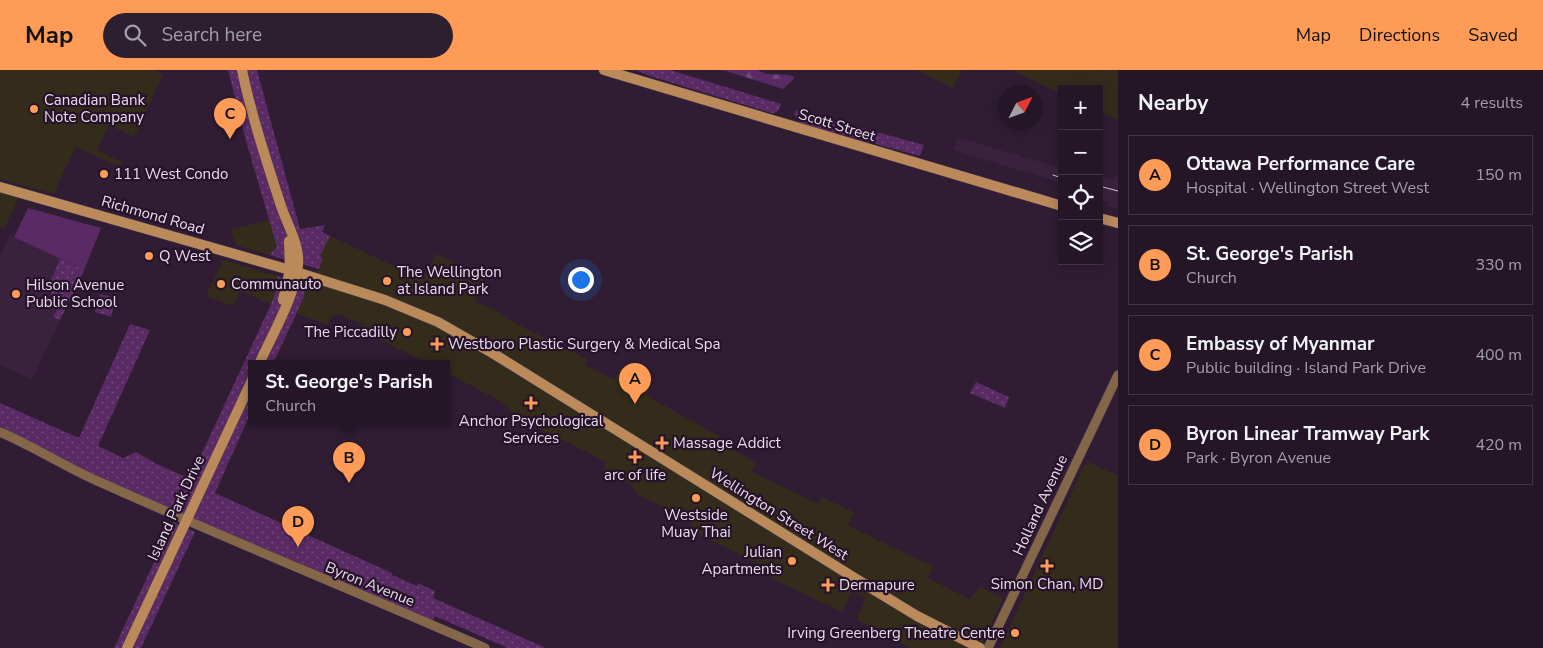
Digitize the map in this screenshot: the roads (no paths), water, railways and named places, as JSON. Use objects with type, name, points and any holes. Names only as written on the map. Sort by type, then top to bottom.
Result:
[{"type":"main road","points":[[242,70],[268,166],[287,225],[294,271],[281,317],[261,360]]},
{"type":"main road","name":"Scott Street","points":[[604,70],[1058,205]]},
{"type":"main road","name":"Richmond Road","points":[[0,187],[294,271]]},
{"type":"main road","points":[[1103,219],[1118,223]]},
{"type":"main road","name":"Wellington Street West","points":[[294,271],[398,305],[446,326],[852,577],[917,616],[980,648]]},
{"type":"main road","name":"Island Park Drive","points":[[127,648],[248,388]]},
{"type":"street","name":"Holland Avenue","points":[[988,648],[1118,375]]},
{"type":"street","name":"Byron Avenue","points":[[0,432],[67,467],[186,520],[485,648]]},
{"type":"tram line","points":[[1053,175],[1058,177]]},
{"type":"tram line","points":[[1103,187],[1118,191]]},
{"type":"place","name":"Canadian Bank Note Company","points":[[34,109]]},
{"type":"place","name":"Embassy of Myanmar","points":[[230,139]]},
{"type":"place","name":"111 West Condo","points":[[104,174]]},
{"type":"place","name":"Q West","points":[[149,256]]},
{"type":"place","name":"The Wellington at Island Park","points":[[387,281]]},
{"type":"place","name":"Communauto","points":[[221,284]]},
{"type":"place","name":"Hilson Avenue Public School","points":[[16,294]]},
{"type":"place","name":"The Piccadilly","points":[[407,332]]},
{"type":"place","name":"Westboro Plastic Surgery & Medical Spa","points":[[437,344]]},
{"type":"place","name":"Anchor Psychological Services","points":[[531,403]]},
{"type":"place","name":"Ottawa Performance Care","points":[[635,404]]},
{"type":"place","name":"Massage Addict","points":[[662,443]]},
{"type":"place","name":"arc of life","points":[[635,457]]},
{"type":"place","name":"St. George's Parish","points":[[349,483]]},
{"type":"place","name":"Westside Muay Thai","points":[[696,498]]},
{"type":"place","name":"Byron Linear Tramway Park","points":[[298,547]]},
{"type":"place","name":"Julian Apartments","points":[[792,561]]},
{"type":"place","name":"Simon Chan, MD","points":[[1047,566]]},
{"type":"place","name":"Dermapure","points":[[828,585]]},
{"type":"place","name":"Irving Greenberg Theatre Centre","points":[[1015,633]]}]
